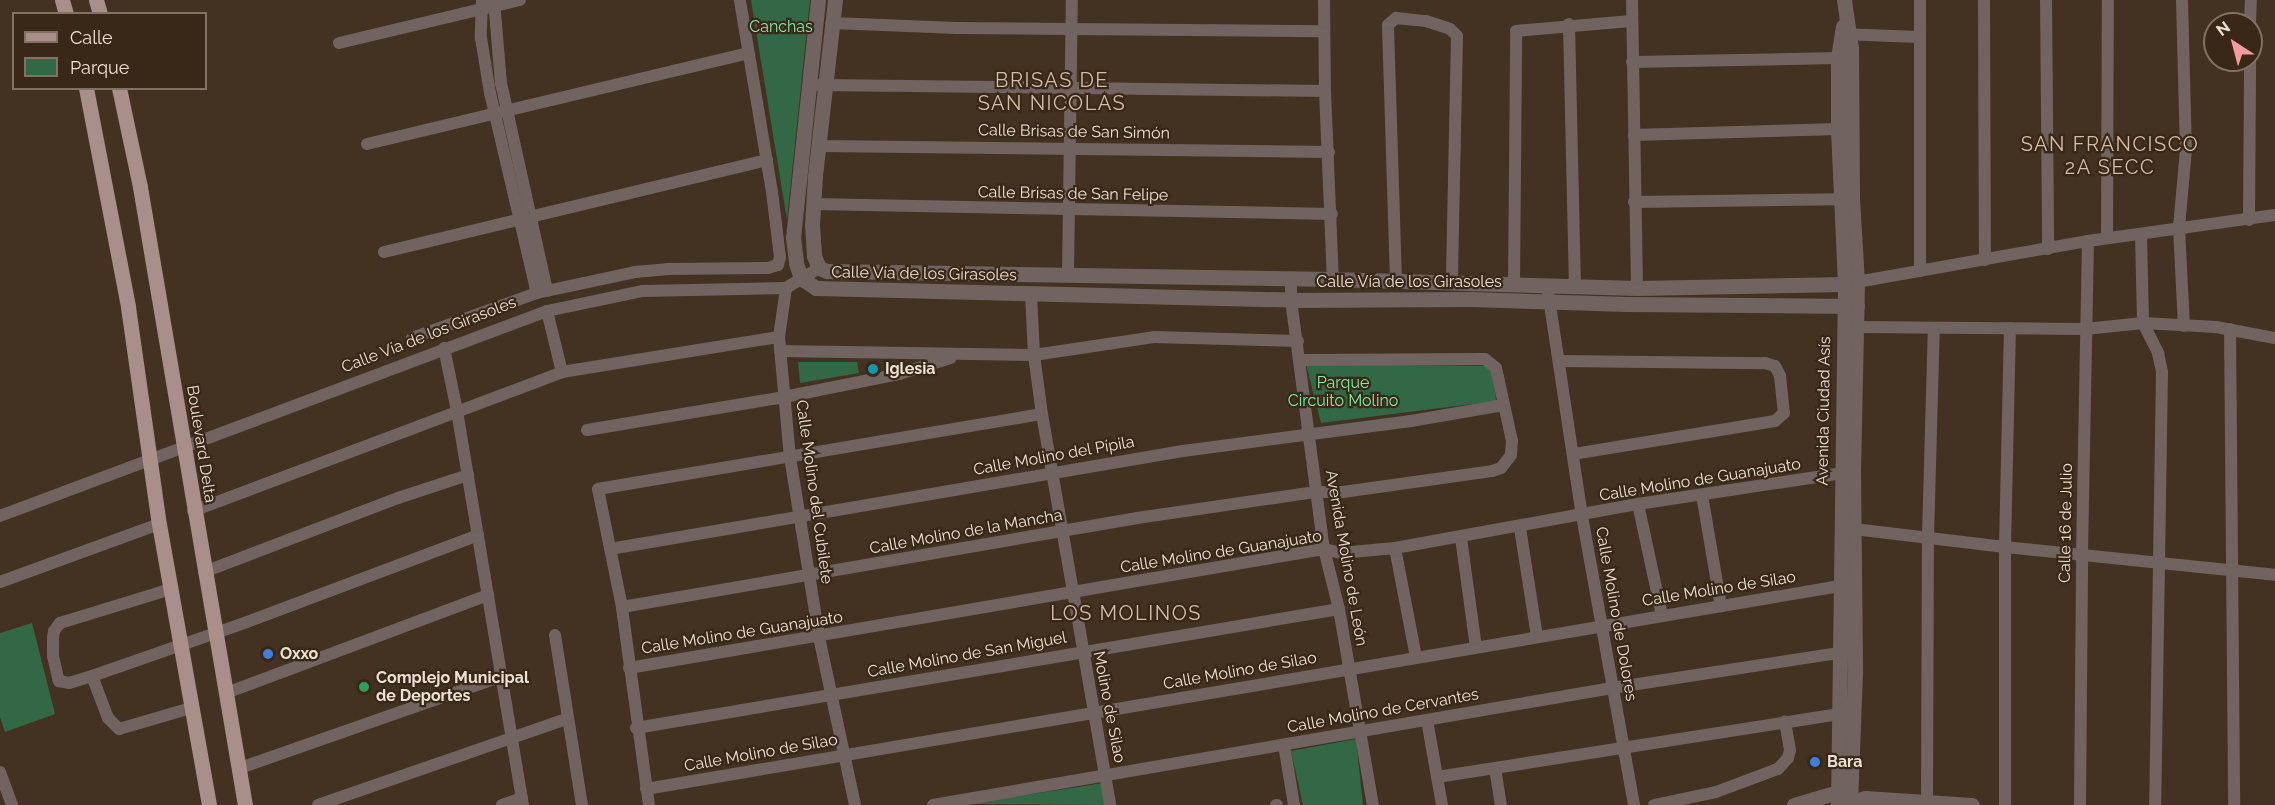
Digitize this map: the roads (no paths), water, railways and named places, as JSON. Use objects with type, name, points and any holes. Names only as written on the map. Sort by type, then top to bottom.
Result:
[{"type":"main road","points":[[86,90],[128,307],[159,524],[209,805]]},
{"type":"main road","name":"Boulevard Delta","points":[[118,90],[140,187],[193,511],[245,805]]},
{"type":"street","points":[[339,43],[488,4],[520,0]]},
{"type":"street","points":[[412,338],[542,292],[649,269],[768,268],[778,264],[780,257],[767,160],[740,0]]},
{"type":"street","points":[[801,278],[794,255],[793,237],[818,0]]},
{"type":"street","points":[[786,288],[819,268],[813,249],[813,204],[835,0]]},
{"type":"street","points":[[1068,274],[1072,0]]},
{"type":"street","points":[[1324,0],[1325,91],[1334,279]]},
{"type":"street","points":[[1632,0],[1638,288]]},
{"type":"street","name":"Avenida Ciudad Asís","points":[[1844,0],[1852,198],[1847,472],[1854,529],[1846,800]]},
{"type":"street","points":[[1920,0],[1918,37],[1920,271]]},
{"type":"street","points":[[1984,0],[1985,260]]},
{"type":"street","points":[[2046,0],[2048,249]]},
{"type":"street","points":[[2107,238],[2108,0]]},
{"type":"street","points":[[2182,0],[2186,149],[2179,228],[2184,326]]},
{"type":"street","points":[[488,4],[481,38],[527,216],[542,292]]},
{"type":"street","points":[[1396,281],[1388,25],[1396,18],[1413,19],[1450,29],[1457,36],[1452,282]]},
{"type":"street","points":[[1514,283],[1516,31],[1569,24],[1631,21]]},
{"type":"street","points":[[832,23],[957,28],[1324,31]]},
{"type":"street","points":[[1569,24],[1575,286]]},
{"type":"street","points":[[1845,34],[1918,37]]},
{"type":"street","name":"Avenida Ciudad Asís","points":[[1845,34],[1838,58],[1839,199],[1851,283]]},
{"type":"street","points":[[366,144],[748,53]]},
{"type":"street","points":[[1632,62],[1838,58]]},
{"type":"street","points":[[2249,220],[2250,72]]},
{"type":"street","points":[[810,85],[1325,91]]},
{"type":"street","points":[[1634,135],[1838,129]]},
{"type":"street","name":"Calle Brisas de San Simón","points":[[819,146],[1329,152]]},
{"type":"street","points":[[384,252],[767,160]]},
{"type":"street","points":[[1635,202],[1839,199]]},
{"type":"street","name":"Calle Brisas de San Felipe","points":[[813,204],[1069,211],[1332,214]]},
{"type":"street","points":[[1851,283],[2088,241],[2275,215]]},
{"type":"street","points":[[2141,234],[2143,323],[2158,352],[2162,372],[2157,562],[2155,805]]},
{"type":"street","name":"Calle 16 de Julio","points":[[2080,805],[2088,241]]},
{"type":"street","name":"Calle Vía de los Girasoles","points":[[819,268],[842,273],[908,270],[1514,283],[1547,293],[1575,286],[1638,288],[1851,283]]},
{"type":"street","name":"Calle Vía de los Girasoles","points":[[801,278],[809,286],[826,290],[1291,300],[1547,293],[1851,306]]},
{"type":"street","name":"Avenida Molino de León","points":[[1291,279],[1291,300],[1301,360],[1324,549],[1339,609],[1373,805]]},
{"type":"street","name":"Calle Vía de los Girasoles","points":[[0,516],[547,311],[643,291],[786,288]]},
{"type":"street","name":"Calle Molino del Cubilete","points":[[786,288],[779,337],[790,457],[819,637],[855,805]]},
{"type":"street","name":"Calle Molino de Dolores","points":[[1547,293],[1560,361],[1582,516],[1634,805]]},
{"type":"street","name":"Molino de Silao","points":[[1031,294],[1034,355],[1051,473],[1110,805]]},
{"type":"street","name":"Avenida Ciudad Asís","points":[[1846,800],[1839,714],[1839,653],[1840,586],[1857,327],[1851,306]]},
{"type":"street","points":[[547,311],[562,372]]},
{"type":"street","points":[[1857,327],[2085,329],[2143,323],[2230,329],[2275,338]]},
{"type":"street","points":[[1927,803],[1928,537],[1934,328]]},
{"type":"street","points":[[2005,805],[2005,548],[2010,328]]},
{"type":"street","points":[[2230,329],[2235,805]]},
{"type":"street","points":[[193,511],[562,372],[779,337]]},
{"type":"street","points":[[780,351],[1034,355],[1154,337],[1298,341]]},
{"type":"street","points":[[444,348],[457,411],[523,801],[502,805]]},
{"type":"street","points":[[587,430],[784,397],[899,374],[961,355]]},
{"type":"street","points":[[1301,360],[1485,359],[1496,368],[1504,405]]},
{"type":"street","points":[[1560,361],[1765,363],[1775,366],[1782,385],[1784,413],[1775,421],[1573,454]]},
{"type":"street","name":"Calle Molino del Pípila","points":[[610,549],[1051,473],[1309,432],[1412,421],[1504,405]]},
{"type":"street","name":"Calle Molino de la Mancha","points":[[622,606],[1062,533],[1137,518],[1316,492],[1343,492],[1501,468],[1509,459],[1512,449],[1504,405]]},
{"type":"street","points":[[649,805],[636,728],[622,606],[598,489],[1042,414]]},
{"type":"street","name":"Calle Molino de Guanajuato","points":[[629,668],[1324,549],[1341,553],[1395,548],[1520,528],[1638,504],[1847,472]]},
{"type":"street","points":[[204,572],[398,498],[468,475]]},
{"type":"street","points":[[1702,495],[1721,606]]},
{"type":"street","points":[[1638,504],[1662,615]]},
{"type":"street","points":[[0,582],[159,524]]},
{"type":"street","points":[[1520,528],[1537,637]]},
{"type":"street","points":[[1854,529],[2005,548],[2082,553],[2234,572],[2275,574]]},
{"type":"street","points":[[171,589],[64,621],[54,631],[53,656],[59,681],[69,683],[181,645],[478,535]]},
{"type":"street","points":[[1461,538],[1476,647]]},
{"type":"street","points":[[1395,548],[1416,657]]},
{"type":"street","name":"Calle Molino de Silao","points":[[646,789],[1840,586]]},
{"type":"street","points":[[226,693],[488,596]]},
{"type":"street","name":"Calle Molino de San Miguel","points":[[636,728],[1339,609]]},
{"type":"street","points":[[555,635],[566,719],[582,805]]},
{"type":"street","name":"Calle Molino de Cervantes","points":[[933,805],[958,803],[1612,688],[1839,653]]},
{"type":"street","points":[[92,676],[111,724],[119,729],[191,708]]},
{"type":"street","points":[[240,768],[502,676]]},
{"type":"street","points":[[1437,777],[1839,714]]},
{"type":"street","points":[[318,805],[566,719]]},
{"type":"street","points":[[1427,720],[1442,805]]},
{"type":"street","points":[[1654,805],[1716,792],[1778,769],[1788,758],[1790,750],[1785,721]]},
{"type":"street","points":[[1284,745],[1294,805]]},
{"type":"street","points":[[1495,768],[1501,805]]},
{"type":"street","points":[[0,772],[12,805]]},
{"type":"street","points":[[1794,805],[1846,800],[1972,805]]},
{"type":"place","name":"Iglesia","points":[[873,369]]},
{"type":"place","name":"Oxxo","points":[[268,654]]},
{"type":"place","name":"Complejo Municipal de Deportes","points":[[364,687]]},
{"type":"place","name":"Bara","points":[[1815,762]]},
{"type":"district","name":"BRISAS DE SAN NICOLAS","points":[[1052,92]]},
{"type":"district","name":"SAN FRANCISCO 2A SECC","points":[[2110,156]]},
{"type":"district","name":"LOS MOLINOS","points":[[1126,613]]},
{"type":"park label","name":"Canchas","points":[[781,27]]},
{"type":"park label","name":"Parque Circuito Molino","points":[[1343,392]]}]
